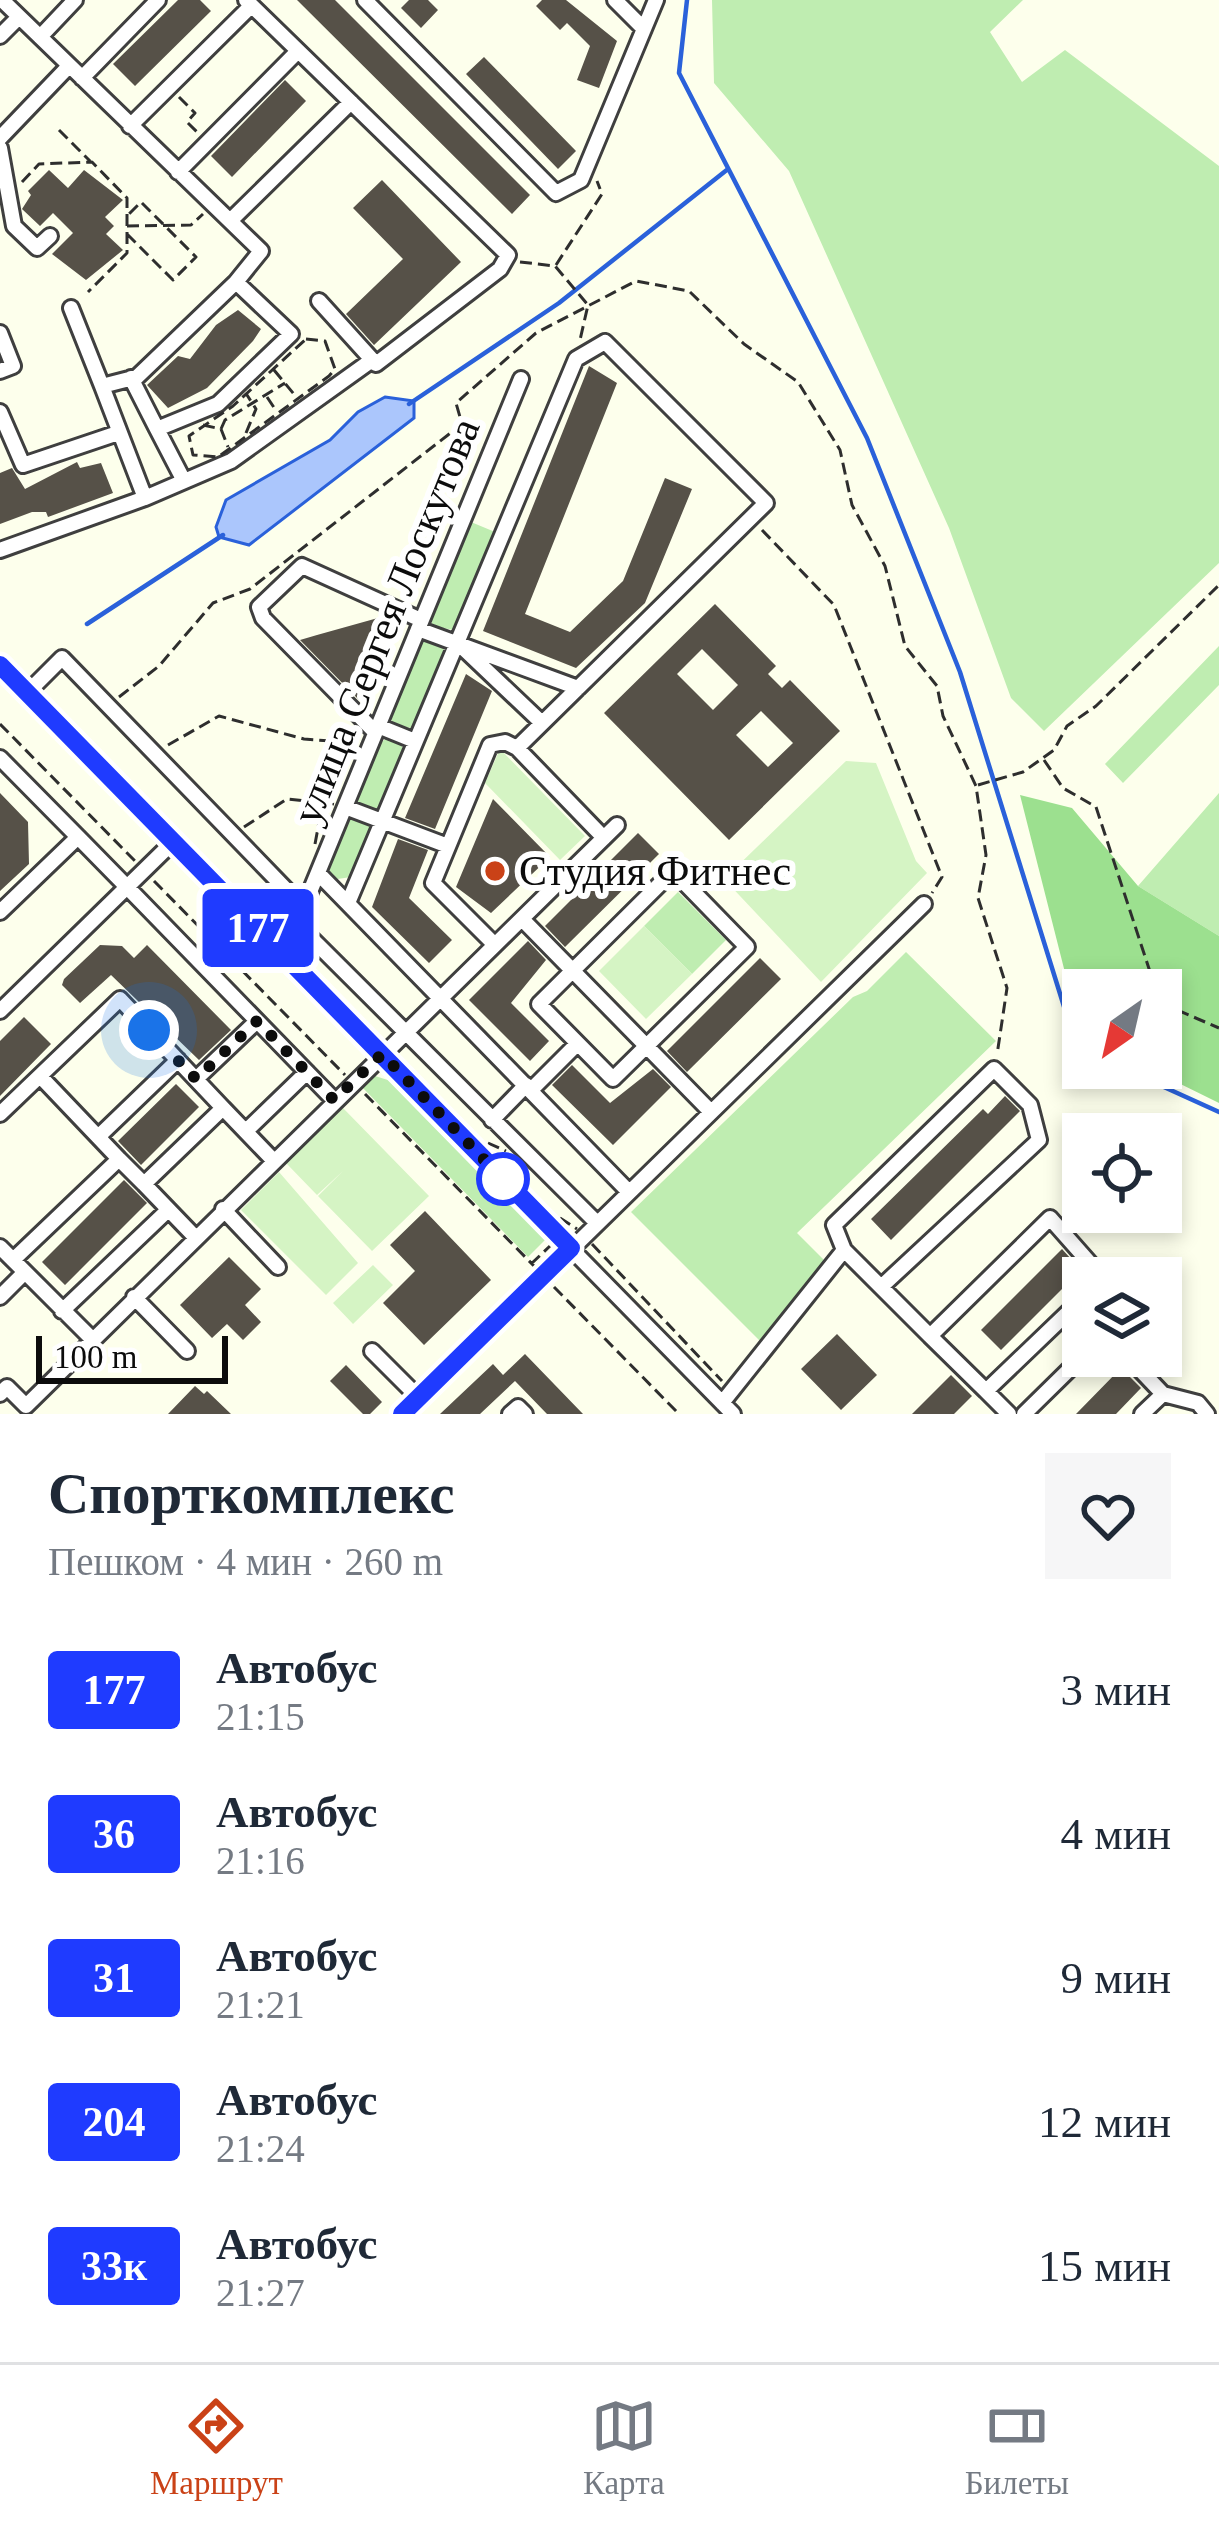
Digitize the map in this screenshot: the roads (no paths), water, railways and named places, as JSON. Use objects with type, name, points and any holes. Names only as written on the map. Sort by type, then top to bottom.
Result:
[{"type":"street","points":[[2,0],[261,251],[236,281],[131,378],[102,386]]},
{"type":"street","points":[[40,37],[75,0]]},
{"type":"street","points":[[82,78],[158,0]]},
{"type":"street","points":[[364,0],[556,193],[570,190],[585,171],[656,0]]},
{"type":"street","points":[[615,0],[644,29]]},
{"type":"street","points":[[130,126],[249,3],[508,255],[376,364],[319,301]]},
{"type":"street","points":[[0,36],[19,17]]},
{"type":"street","points":[[178,172],[298,51]]},
{"type":"street","points":[[0,138],[69,66]]},
{"type":"street","points":[[230,221],[351,102]]},
{"type":"street","points":[[0,148],[14,226],[37,248],[50,236]]},
{"type":"street","points":[[158,429],[197,420],[268,364],[291,334],[236,281]]},
{"type":"street","points":[[70,308],[146,498]]},
{"type":"street","points":[[0,333],[13,366],[0,370]]},
{"type":"street","points":[[348,903],[576,359],[605,342],[766,503],[517,748]]},
{"type":"street","points":[[0,550],[184,482],[372,360]]},
{"type":"street","points":[[131,378],[184,482]]},
{"type":"street","name":"улица Сергея Лоскутова","points":[[284,955],[521,379]]},
{"type":"street","points":[[0,412],[23,465],[118,433]]},
{"type":"street","points":[[415,741],[375,733],[263,618],[263,598],[302,566],[456,641],[578,688]]},
{"type":"street","points":[[456,641],[542,723]]},
{"type":"street","points":[[27,693],[62,658],[304,907]]},
{"type":"street","points":[[2,672],[729,1403],[844,1250]]},
{"type":"street","points":[[495,945],[433,883],[490,745],[505,742],[517,748],[604,838]]},
{"type":"street","points":[[0,758],[334,1100]]},
{"type":"street","points":[[345,807],[448,846]]},
{"type":"street","points":[[0,1394],[7,1387],[27,1410],[91,1338],[616,825]]},
{"type":"street","points":[[0,912],[78,837]]},
{"type":"street","points":[[0,1011],[173,842]]},
{"type":"street","points":[[320,868],[348,903],[629,1192]]},
{"type":"street","points":[[673,871],[747,947],[613,1079],[538,1004],[572,970],[673,871]]},
{"type":"street","points":[[403,1414],[924,904]]},
{"type":"street","points":[[522,919],[711,1112]]},
{"type":"street","points":[[297,923],[597,1223]]},
{"type":"street","points":[[0,1114],[119,1000],[274,1160]]},
{"type":"street","points":[[196,1079],[257,1021]]},
{"type":"street","points":[[492,1120],[578,1043]]},
{"type":"street","points":[[98,1137],[178,1060]]},
{"type":"street","points":[[881,1287],[1039,1140],[1030,1105],[994,1069],[834,1225],[844,1250],[881,1287],[930,1336],[1009,1414]]},
{"type":"street","points":[[246,1131],[308,1072]]},
{"type":"street","points":[[40,1076],[195,1238]]},
{"type":"street","points":[[144,1184],[223,1108]]},
{"type":"street","points":[[2,1292],[19,1266],[119,1159]]},
{"type":"street","points":[[223,1209],[278,1267]]},
{"type":"street","points":[[62,1311],[168,1210]]},
{"type":"street","points":[[930,1336],[1050,1218],[1084,1257]]},
{"type":"street","points":[[0,1247],[91,1338]]},
{"type":"street","points":[[134,1297],[187,1351]]},
{"type":"street","points":[[986,1391],[1062,1318]]},
{"type":"street","points":[[371,1351],[419,1398]]},
{"type":"street","points":[[1024,1414],[1062,1377]]},
{"type":"street","points":[[1146,1377],[1163,1394],[1198,1403],[1208,1414]]},
{"type":"street","points":[[1142,1414],[1163,1394]]},
{"type":"street","points":[[510,1414],[518,1407],[525,1414]]},
{"type":"water","points":[[385,397],[414,401],[414,418],[249,545],[219,537],[216,527],[226,500],[330,440],[358,412]]},
{"type":"waterway","points":[[687,0],[679,73],[867,438],[960,672],[1062,1000]]},
{"type":"waterway","points":[[409,404],[559,303],[728,169]]},
{"type":"waterway","points":[[87,624],[223,535]]},
{"type":"waterway","points":[[1168,1089],[1219,1112]]},
{"type":"place","name":"Студия Фитнес","points":[[495,871]]}]
